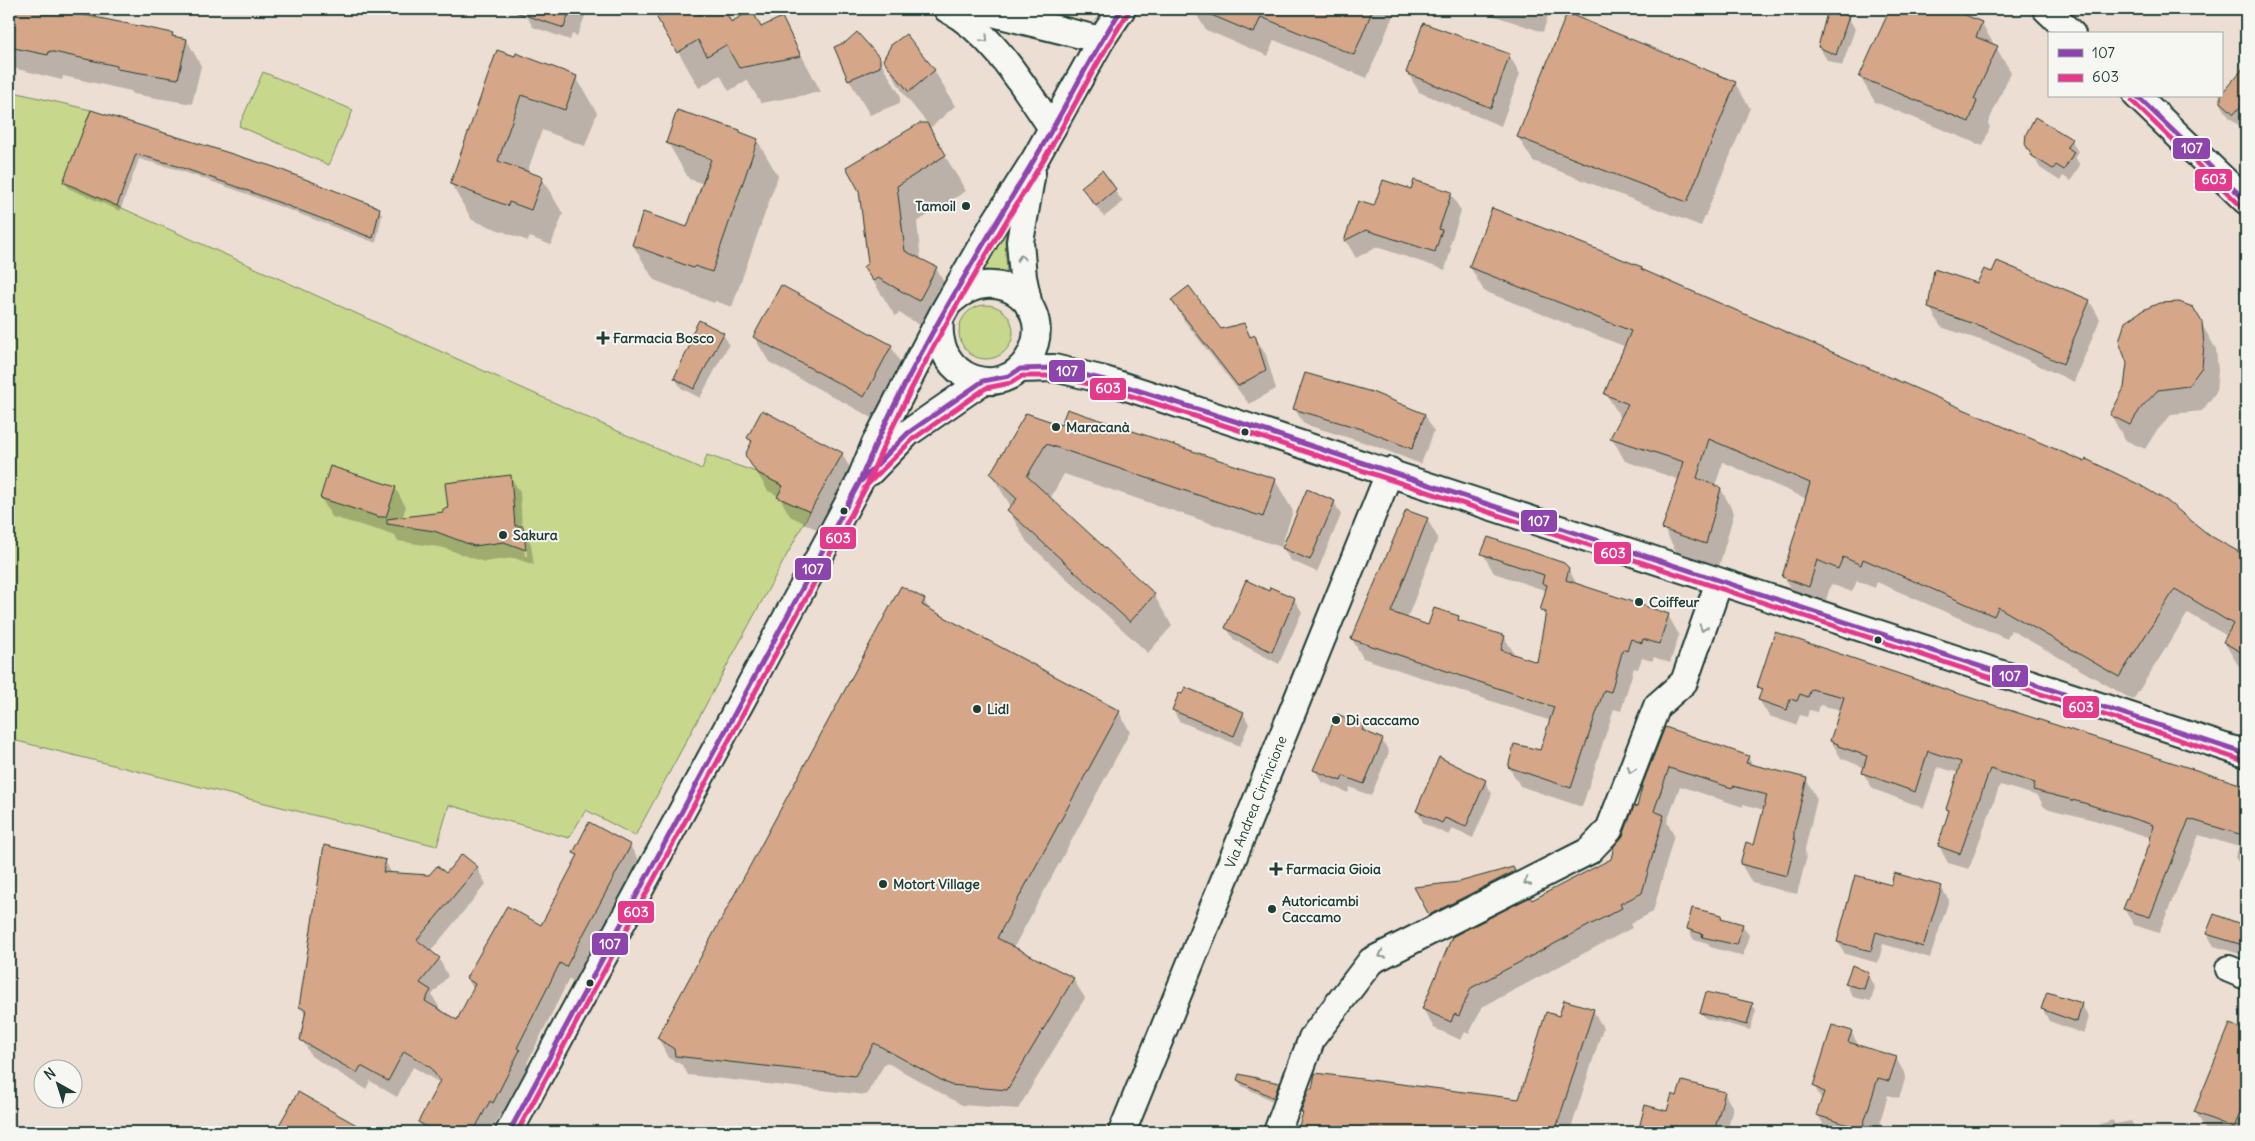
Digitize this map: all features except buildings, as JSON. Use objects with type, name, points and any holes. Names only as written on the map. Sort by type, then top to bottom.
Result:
[{"type":"street","points":[[947,9],[963,17],[994,48],[1052,128]]},
{"type":"street","points":[[976,9],[1101,40]]},
{"type":"street","points":[[509,1132],[859,483],[875,444],[945,311],[995,222],[1035,159],[1101,40],[1122,9]]},
{"type":"street","points":[[2046,9],[2070,32]]},
{"type":"street","points":[[2139,98],[2246,201]]},
{"type":"street","points":[[1029,306],[1023,277],[1020,242],[1035,159]]},
{"type":"street","points":[[991,284],[1006,287],[1019,294],[1029,306],[1035,318],[1037,332],[1035,345],[1029,358],[1020,369],[1009,376],[983,381],[970,378],[958,371],[948,361],[940,342],[945,311],[962,291],[976,285],[991,284]]},
{"type":"street","points":[[1020,369],[1054,368],[1105,380],[2246,754]]},
{"type":"street","points":[[859,483],[908,433],[983,381]]},
{"type":"street","name":"Via Andrea Cirrincione","points":[[1122,1132],[1390,472]]},
{"type":"street","points":[[1277,1132],[1312,1038],[1371,961],[1408,940],[1589,852],[1609,830],[1657,706],[1684,682],[1719,582]]},
{"type":"green space","points":[[263,72],[353,110],[329,165],[239,126]]},
{"type":"green space","points":[[9,91],[91,110],[64,182],[702,469],[707,455],[756,472],[783,486],[778,497],[810,512],[635,836],[586,810],[569,838],[449,805],[437,846],[9,739]]},
{"type":"green space","points":[[1008,224],[1005,239],[1007,275],[999,271],[980,270]]},
{"type":"green space","points":[[986,305],[996,307],[1005,313],[1011,322],[1013,332],[1011,342],[1005,351],[996,357],[986,359],[976,357],[967,351],[961,342],[959,332],[961,322],[967,313],[976,307]]},
{"type":"transit line","name":"107","points":[[509,1132],[859,483],[877,441],[918,358],[963,278],[1122,9]]},
{"type":"transit line","name":"603","points":[[517,1132],[866,487],[884,445],[925,362],[1128,13]]},
{"type":"transit line","name":"107","points":[[2139,98],[2246,201]]},
{"type":"transit line","name":"603","points":[[2132,101],[2241,206]]},
{"type":"transit line","name":"107","points":[[859,483],[908,433],[983,381],[1009,376],[1020,369],[1054,368],[1105,380],[1269,432],[2246,754]]},
{"type":"transit line","name":"603","points":[[864,488],[913,439],[986,388],[1011,383],[1022,376],[1053,376],[1103,387],[1267,439],[2244,761]]},
{"type":"place","name":"Tamoil","points":[[966,206]]},
{"type":"place","name":"Farmacia Bosco","points":[[603,338]]},
{"type":"place","name":"Maracanà","points":[[1056,427]]},
{"type":"place","name":"Sakura","points":[[503,535]]},
{"type":"place","name":"Coiffeur","points":[[1639,602]]},
{"type":"place","name":"Lidl","points":[[977,709]]},
{"type":"place","name":"Di caccamo","points":[[1336,720]]},
{"type":"place","name":"Farmacia Gioia","points":[[1276,869]]},
{"type":"place","name":"Motort Village","points":[[883,884]]},
{"type":"place","name":"Autoricambi Caccamo","points":[[1272,909]]}]
